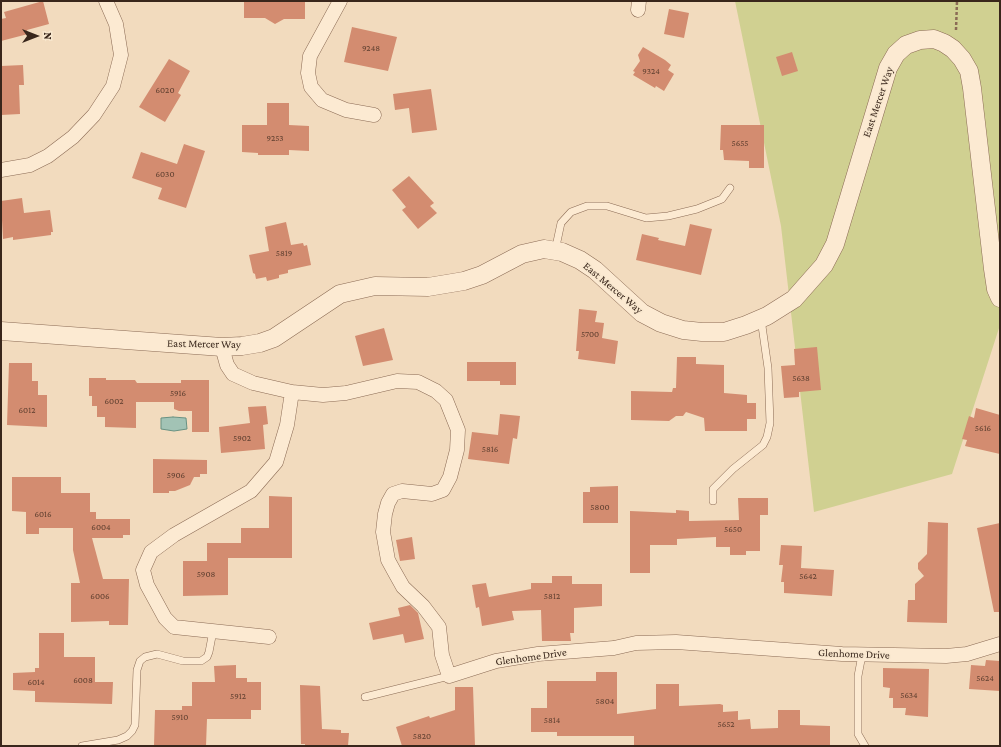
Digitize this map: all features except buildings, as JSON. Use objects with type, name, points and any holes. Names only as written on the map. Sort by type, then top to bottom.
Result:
[{"type":"street","points":[[1,170],[30,165],[48,156],[72,137],[94,115],[113,86],[121,55],[116,24],[106,1]]},
{"type":"street","points":[[340,1],[310,56],[308,73],[311,87],[322,100],[346,110],[374,115]]},
{"type":"street","name":"East Mercer Way","points":[[1,331],[222,347],[260,343],[274,338],[340,294],[355,289],[375,286],[428,286],[464,281],[482,275],[522,254],[544,249],[555,251],[580,260],[595,270],[642,313],[661,323],[683,330],[724,332],[761,318],[794,299],[824,265],[834,244],[888,68],[896,54],[906,45],[920,40],[934,39],[953,49],[962,59],[968,71],[972,88],[993,269],[996,289],[1000,298]]},
{"type":"street","points":[[222,347],[227,366],[233,374],[254,383],[292,392],[323,395],[346,393],[397,381],[418,382],[436,391],[446,400],[458,430],[457,450],[450,477],[443,490],[432,494],[402,491],[393,494],[388,503],[385,514],[383,532],[388,560],[403,587],[423,606],[439,627],[442,655],[449,676]]},
{"type":"street","points":[[269,637],[174,627],[165,618],[147,585],[143,570],[151,552],[174,535],[252,491],[276,462],[287,425],[292,392]]},
{"type":"street","name":"Glenhome Drive","points":[[449,676],[496,661],[538,654],[614,648],[636,643],[676,642],[862,655],[946,656],[967,654],[1000,644]]},
{"type":"lane","points":[[555,251],[561,223],[571,212],[587,206],[607,206],[646,218],[668,216],[697,209],[722,199],[730,188]]},
{"type":"lane","points":[[713,502],[713,489],[733,469],[763,445],[767,437],[770,423],[768,368],[761,318]]},
{"type":"lane","points":[[82,746],[118,740],[132,732],[135,725],[137,670],[140,661],[145,657],[157,654],[183,661],[201,661],[209,652],[213,631]]},
{"type":"lane","points":[[862,655],[858,676],[858,734],[862,744],[865,746]]},
{"type":"lane","points":[[365,697],[449,676]]},
{"type":"path","points":[[953,49],[957,1]]},
{"type":"green space","points":[[735,1],[1000,1],[1000,325],[952,474],[814,512],[781,226]]},
{"type":"shaded area","points":[[161,418],[186,418],[187,429],[174,431],[161,429]]}]
